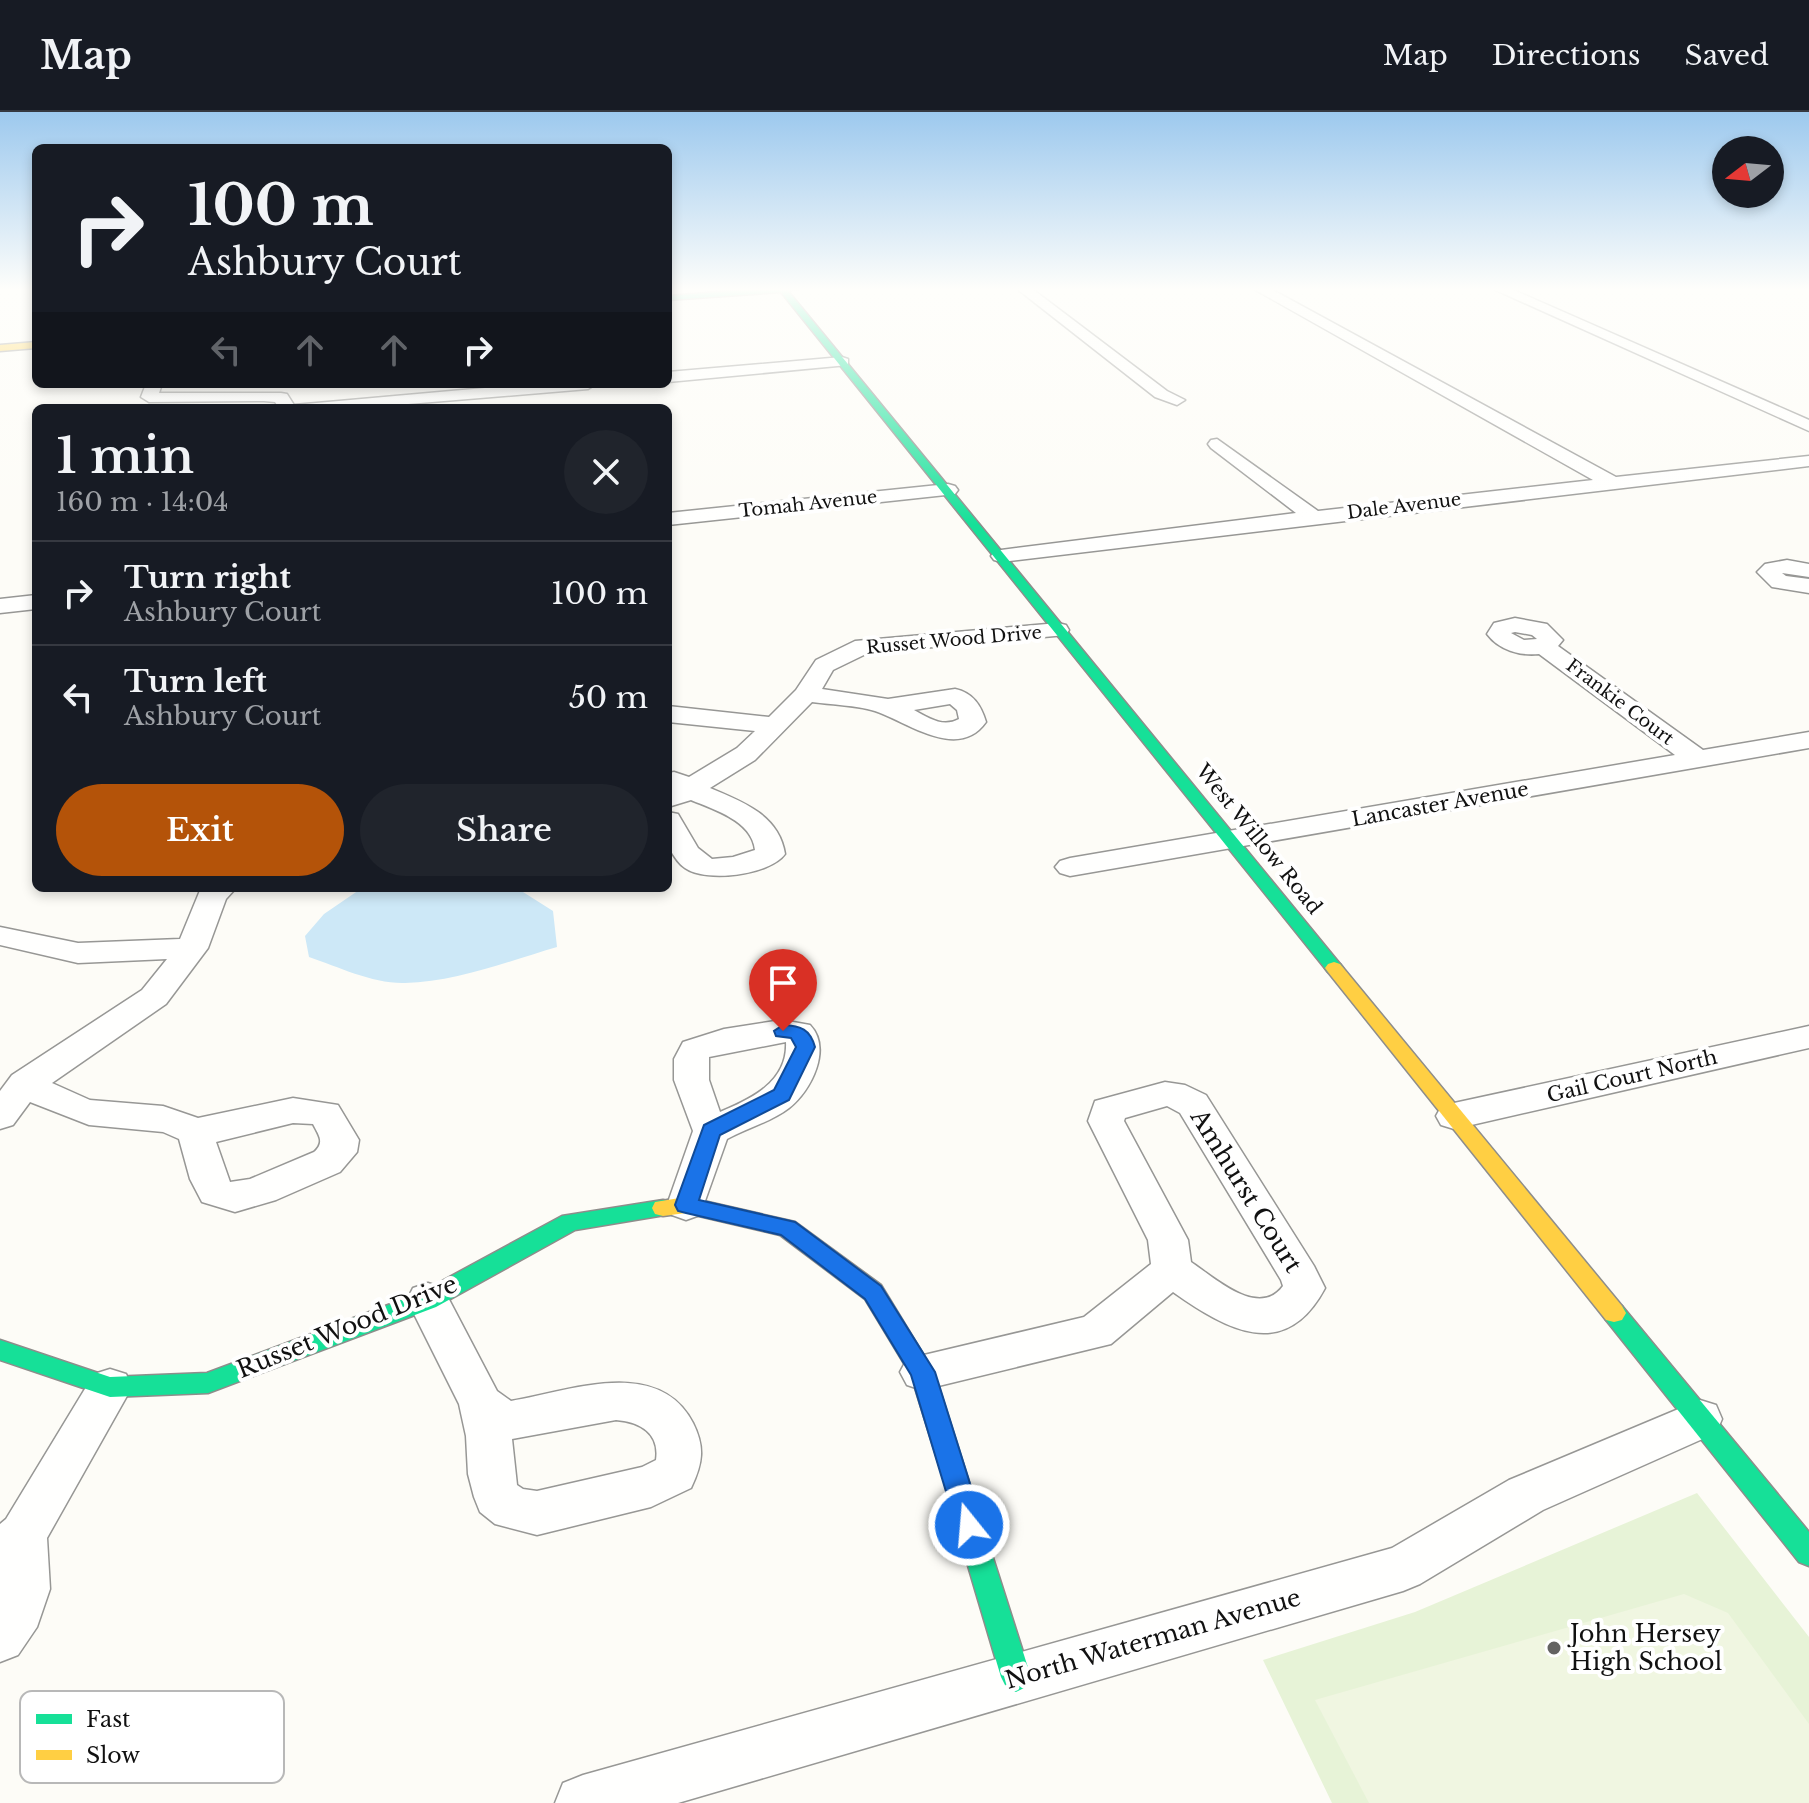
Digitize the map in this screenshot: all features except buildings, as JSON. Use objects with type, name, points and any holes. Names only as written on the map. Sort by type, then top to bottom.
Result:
[{"type":"street","points":[[672,377],[785,367]]},
{"type":"street","name":"West Willow Road","points":[[846,367],[1809,1553]]},
{"type":"street","points":[[1126,367],[1161,394],[1177,400]]},
{"type":"street","points":[[1402,367],[1611,482]]},
{"type":"street","points":[[1676,367],[1809,426]]},
{"type":"street","points":[[152,388],[149,397],[171,400],[257,394],[281,398],[285,404]]},
{"type":"street","points":[[348,404],[542,388]]},
{"type":"street","points":[[1217,444],[1314,517]]},
{"type":"street","name":"Dale Avenue","points":[[1001,556],[1809,461]]},
{"type":"street","name":"Tomah Avenue","points":[[672,519],[948,490]]},
{"type":"street","points":[[1809,571],[1778,567],[1768,572],[1780,582],[1809,586]]},
{"type":"street","points":[[0,606],[32,602]]},
{"type":"street","name":"Russet Wood Drive","points":[[675,789],[746,754],[806,694],[824,665],[863,646],[1058,630]]},
{"type":"street","name":"Frankie Court","points":[[1544,646],[1696,758]]},
{"type":"street","points":[[806,694],[887,707]]},
{"type":"street","points":[[672,714],[775,725]]},
{"type":"street","name":"Lancaster Avenue","points":[[1070,867],[1809,740]]},
{"type":"street","points":[[672,827],[692,860],[700,865],[743,864],[770,854],[771,843],[766,832],[755,821],[675,789]]},
{"type":"street","points":[[0,1116],[25,1084],[154,997],[192,948],[215,892]]},
{"type":"street","points":[[0,936],[78,953],[192,948]]},
{"type":"street","name":"Gail Court North","points":[[1454,1116],[1809,1037]]},
{"type":"street","points":[[25,1084],[65,1105],[97,1114],[170,1121],[195,1132]]},
{"type":"street","name":"Amhurst Court","points":[[1172,1094],[1193,1104],[1304,1288],[1293,1307],[1279,1315],[1249,1315],[1232,1309],[1172,1270],[1168,1240],[1106,1121],[1108,1110],[1117,1106],[1172,1094]]},
{"type":"street","points":[[686,1205],[711,1131]]},
{"type":"street","name":"Russet Wood Drive","points":[[0,1350],[110,1387],[208,1383],[428,1300],[570,1222],[686,1205],[787,1228],[873,1292],[922,1372],[1016,1677]]},
{"type":"street","points":[[922,1372],[1096,1332],[1172,1270]]},
{"type":"street","points":[[428,1300],[481,1404]]},
{"type":"street","points":[[0,1637],[21,1614],[27,1585],[12,1545],[110,1387]]},
{"type":"street","name":"North Waterman Avenue","points":[[583,1803],[1403,1568],[1526,1495],[1700,1419]]},
{"type":"green space","name":"John Hersey High School","points":[[1697,1493],[1809,1637],[1809,1803],[1332,1803],[1263,1660],[1415,1612]]},
{"type":"green space","points":[[1684,1594],[1728,1613],[1809,1724],[1809,1803],[1369,1803],[1315,1700]]},
{"type":"water","points":[[356,892],[523,892],[553,911],[557,947],[463,975],[424,982],[393,983],[368,978],[309,957],[305,936],[324,914]]},
{"type":"traffic: fast","points":[[846,367],[1334,968]]},
{"type":"traffic: fast","points":[[0,1350],[110,1387],[208,1383],[428,1300],[570,1222],[663,1208]]},
{"type":"traffic: fast","points":[[1614,1313],[1809,1553]]},
{"type":"traffic: fast","points":[[960,1495],[1016,1677]]},
{"type":"traffic: slow","points":[[1334,968],[1614,1313]]},
{"type":"traffic: slow","points":[[663,1208],[686,1205],[787,1228],[873,1292],[922,1372],[960,1495]]},
{"type":"place","name":"John Hersey High School","points":[[1554,1648]]},
{"type":"route","points":[[783,1031],[796,1032],[802,1038],[805,1047],[801,1061],[781,1095],[711,1131],[686,1205],[787,1228],[873,1292],[922,1372],[969,1525]]}]
